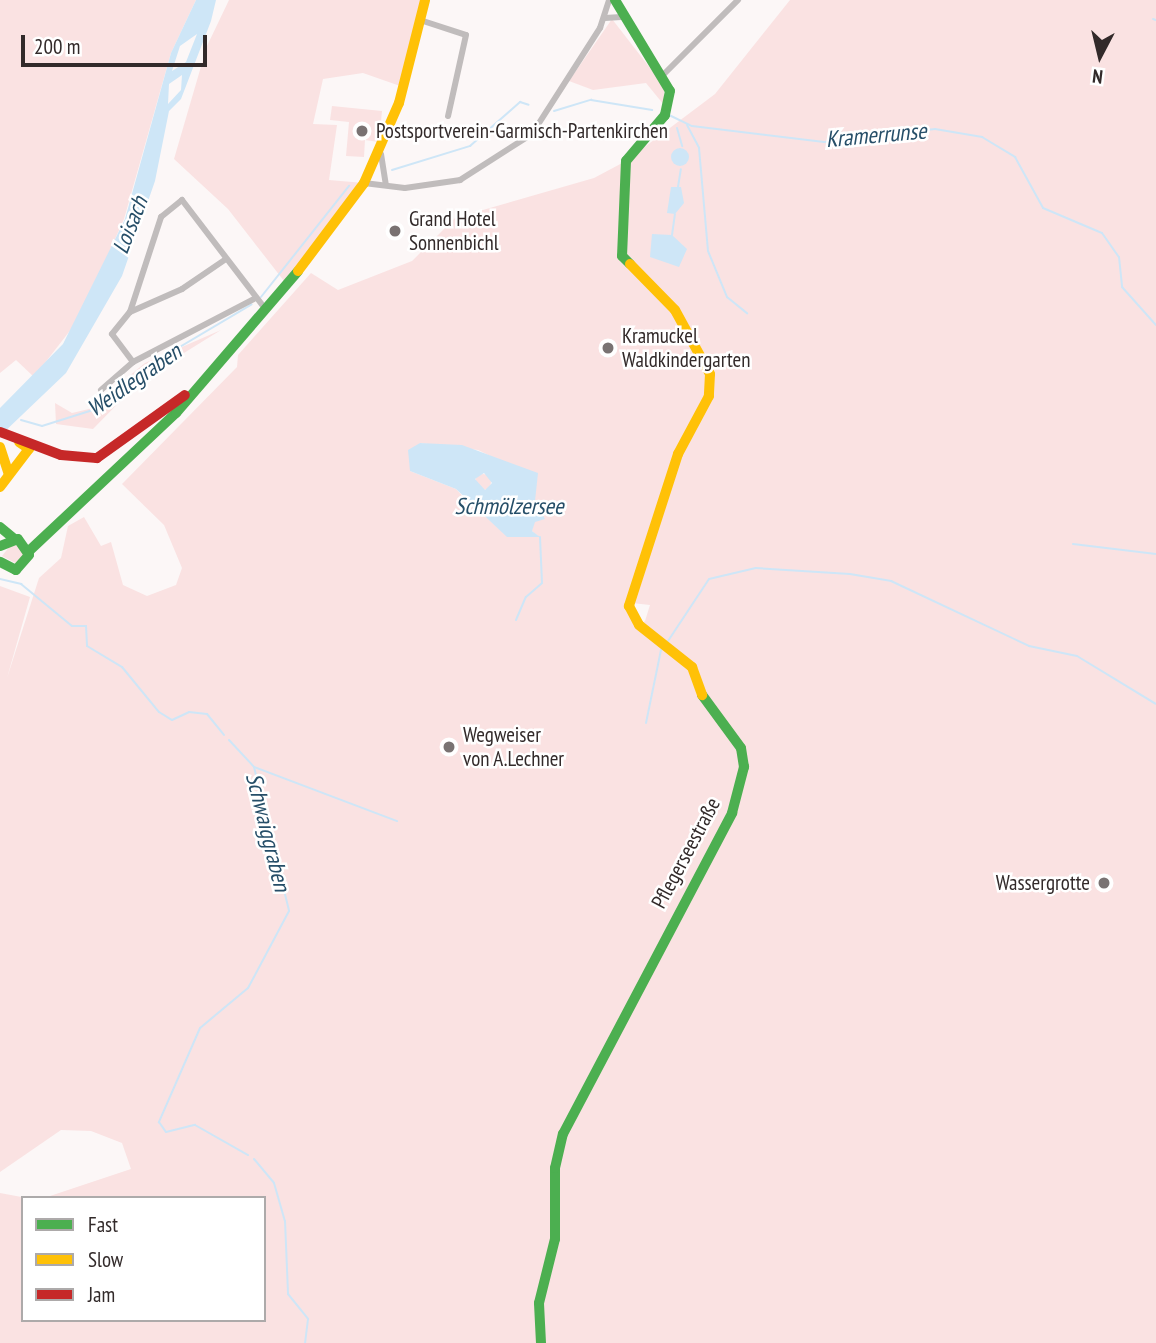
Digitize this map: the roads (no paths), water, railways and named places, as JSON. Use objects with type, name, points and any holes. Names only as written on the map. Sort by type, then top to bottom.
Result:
[{"type":"street","points":[[2,566],[23,567],[29,551],[46,530],[131,460],[266,310],[364,183],[381,154],[425,0]]},
{"type":"street","points":[[364,183],[386,185],[460,180],[532,134],[605,18],[609,0]]},
{"type":"street","points":[[615,0],[621,17],[661,77],[738,0]]},
{"type":"street","points":[[605,18],[621,17]]},
{"type":"street","points":[[420,20],[466,35],[448,116]]},
{"type":"street","name":"Pflegerseestraße","points":[[541,1343],[539,1303],[555,1239],[555,1168],[564,1134],[728,822],[744,779],[741,748],[708,710],[692,667],[639,625],[629,606],[678,454],[709,397],[710,374],[675,310],[622,256],[626,161],[667,112],[670,91],[661,77]]},
{"type":"street","points":[[381,154],[386,185]]},
{"type":"street","points":[[133,362],[112,334],[130,312],[161,217],[182,200],[254,299],[266,310]]},
{"type":"street","points":[[130,312],[182,289],[226,259]]},
{"type":"street","points":[[101,390],[133,362],[254,299]]},
{"type":"street","points":[[4,434],[61,455],[103,457],[201,383]]},
{"type":"street","points":[[0,487],[29,449],[4,434]]},
{"type":"street","points":[[0,447],[22,458]]},
{"type":"street","points":[[0,447],[9,459],[8,477]]},
{"type":"street","points":[[0,527],[29,551]]},
{"type":"street","points":[[0,546],[46,530]]},
{"type":"water","name":"Loisach","points":[[196,0],[216,0],[211,21],[181,99],[169,111],[155,181],[122,276],[66,373],[0,436],[0,408],[63,344],[125,219],[171,53]],"holes":[[[197,34],[186,62],[172,71],[180,46]],[[182,75],[181,90],[168,104],[169,84]]]},
{"type":"water","points":[[680,148],[687,150],[687,164],[680,166],[673,164],[671,157],[673,150]]},
{"type":"water","points":[[671,187],[681,187],[684,203],[675,214],[667,213]]},
{"type":"water","points":[[652,234],[672,235],[687,249],[679,267],[650,257]]},
{"type":"water","name":"Schmölzersee","points":[[420,443],[462,445],[538,473],[535,501],[545,519],[535,522],[532,531],[540,537],[507,537],[456,489],[410,471],[408,450]],"holes":[[[484,473],[492,483],[485,490],[475,479]]]},
{"type":"waterway","name":"Weidlegraben","points":[[554,111],[591,100],[652,110]]},
{"type":"waterway","name":"Weidlegraben","points":[[392,170],[470,146],[520,102],[529,105]]},
{"type":"waterway","name":"Kramerrunse","points":[[669,115],[692,126],[824,142],[935,129],[982,137],[1015,157],[1043,208],[1102,233],[1119,257],[1122,287],[1156,325]]},
{"type":"waterway","points":[[687,125],[699,148],[708,251],[727,297],[747,313]]},
{"type":"waterway","points":[[677,128],[682,146]]},
{"type":"waterway","points":[[678,187],[681,169]]},
{"type":"waterway","name":"Weidlegraben","points":[[261,297],[349,186]]},
{"type":"waterway","points":[[672,235],[675,214]]},
{"type":"waterway","name":"Weidlegraben","points":[[21,420],[42,426],[99,408],[151,364],[252,304]]},
{"type":"waterway","points":[[516,620],[526,597],[542,583],[540,537]]},
{"type":"waterway","points":[[1073,544],[1156,554]]},
{"type":"waterway","points":[[668,641],[709,579],[756,568],[850,574],[891,581],[1029,646],[1077,656],[1156,704]]},
{"type":"waterway","name":"Schwaiggraben","points":[[0,579],[21,584],[72,626],[86,626],[87,646],[122,667],[159,712],[172,720],[189,712],[207,714],[224,735]]},
{"type":"waterway","points":[[646,723],[661,650]]},
{"type":"waterway","name":"Schwaiggraben","points":[[229,740],[254,767],[289,911],[248,988],[200,1028],[159,1122],[166,1132],[195,1125],[248,1155]]},
{"type":"waterway","points":[[254,767],[397,821]]},
{"type":"waterway","name":"Schwaiggraben","points":[[254,1159],[274,1183],[285,1221],[288,1294],[308,1319],[305,1343]]},
{"type":"place","name":"Postsportverein-Garmisch-Partenkirchen","points":[[362,131]]},
{"type":"place","name":"Grand Hotel Sonnenbichl","points":[[395,231]]},
{"type":"place","name":"Kramuckel Waldkindergarten","points":[[608,348]]},
{"type":"place","name":"Wegweiser von A.Lechner","points":[[449,747]]},
{"type":"place","name":"Wassergrotte","points":[[1104,883]]}]
